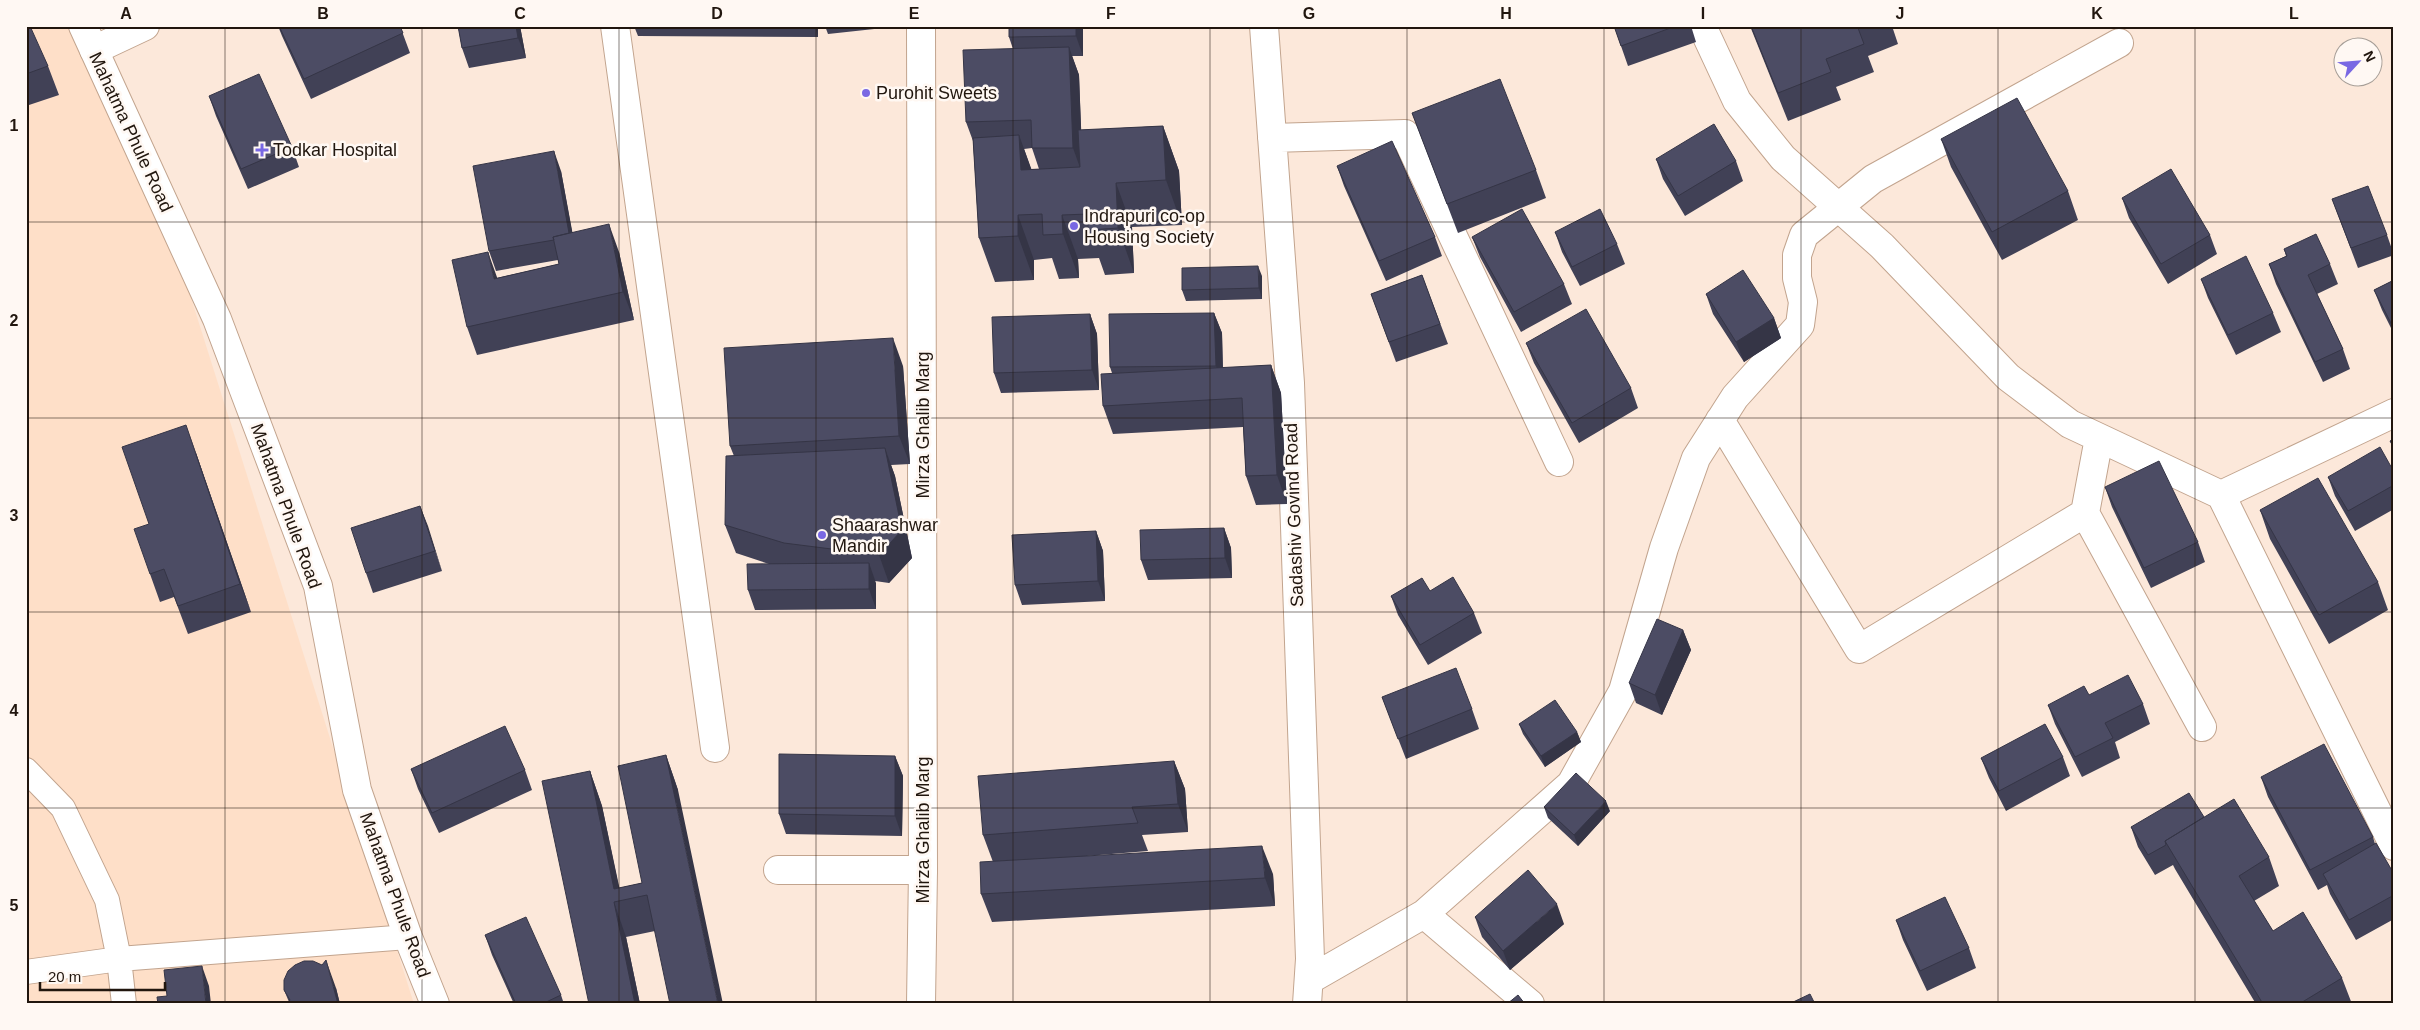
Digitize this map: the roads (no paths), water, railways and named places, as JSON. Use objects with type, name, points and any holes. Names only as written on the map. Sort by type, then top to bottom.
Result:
[{"type":"street","points":[[88,38],[145,26]]},
{"type":"street","points":[[615,26],[715,748]]},
{"type":"street","name":"Mirza Ghalib Marg","points":[[921,26],[923,870],[921,1004]]},
{"type":"street","name":"Sadashiv Govind Road","points":[[1264,26],[1290,383],[1308,992]]},
{"type":"street","points":[[1702,26],[1737,101],[1782,158],[1882,246],[2008,377],[2070,424],[2221,495],[2394,846]]},
{"type":"street","name":"Mahatma Phule Road","points":[[88,38],[217,319],[318,586],[357,790],[408,937],[435,1004]]},
{"type":"street","points":[[1308,992],[1424,914],[1571,784],[1623,691],[1664,548],[1696,458],[1735,397],[1800,325],[1803,302],[1797,278],[1797,256],[1804,235],[1873,179],[2119,43]]},
{"type":"street","points":[[1272,138],[1405,134],[1559,462]]},
{"type":"street","points":[[2221,495],[2394,413]]},
{"type":"street","points":[[1720,420],[1859,648],[2085,514]]},
{"type":"street","points":[[2099,438],[2085,514],[2202,727]]},
{"type":"street","points":[[778,870],[923,870]]},
{"type":"street","points":[[1424,914],[1530,1004]]},
{"type":"lane","points":[[26,770],[63,808],[107,900],[119,958],[124,1004]]},
{"type":"lane","points":[[26,972],[119,958],[408,937]]},
{"type":"place","name":"Purohit Sweets","points":[[866,93]]},
{"type":"place","name":"Todkar Hospital","points":[[262,150]]},
{"type":"place","name":"Indrapuri co-op Housing Society","points":[[1074,226]]},
{"type":"place","name":"Shaarashwar Mandir","points":[[822,535]]}]
